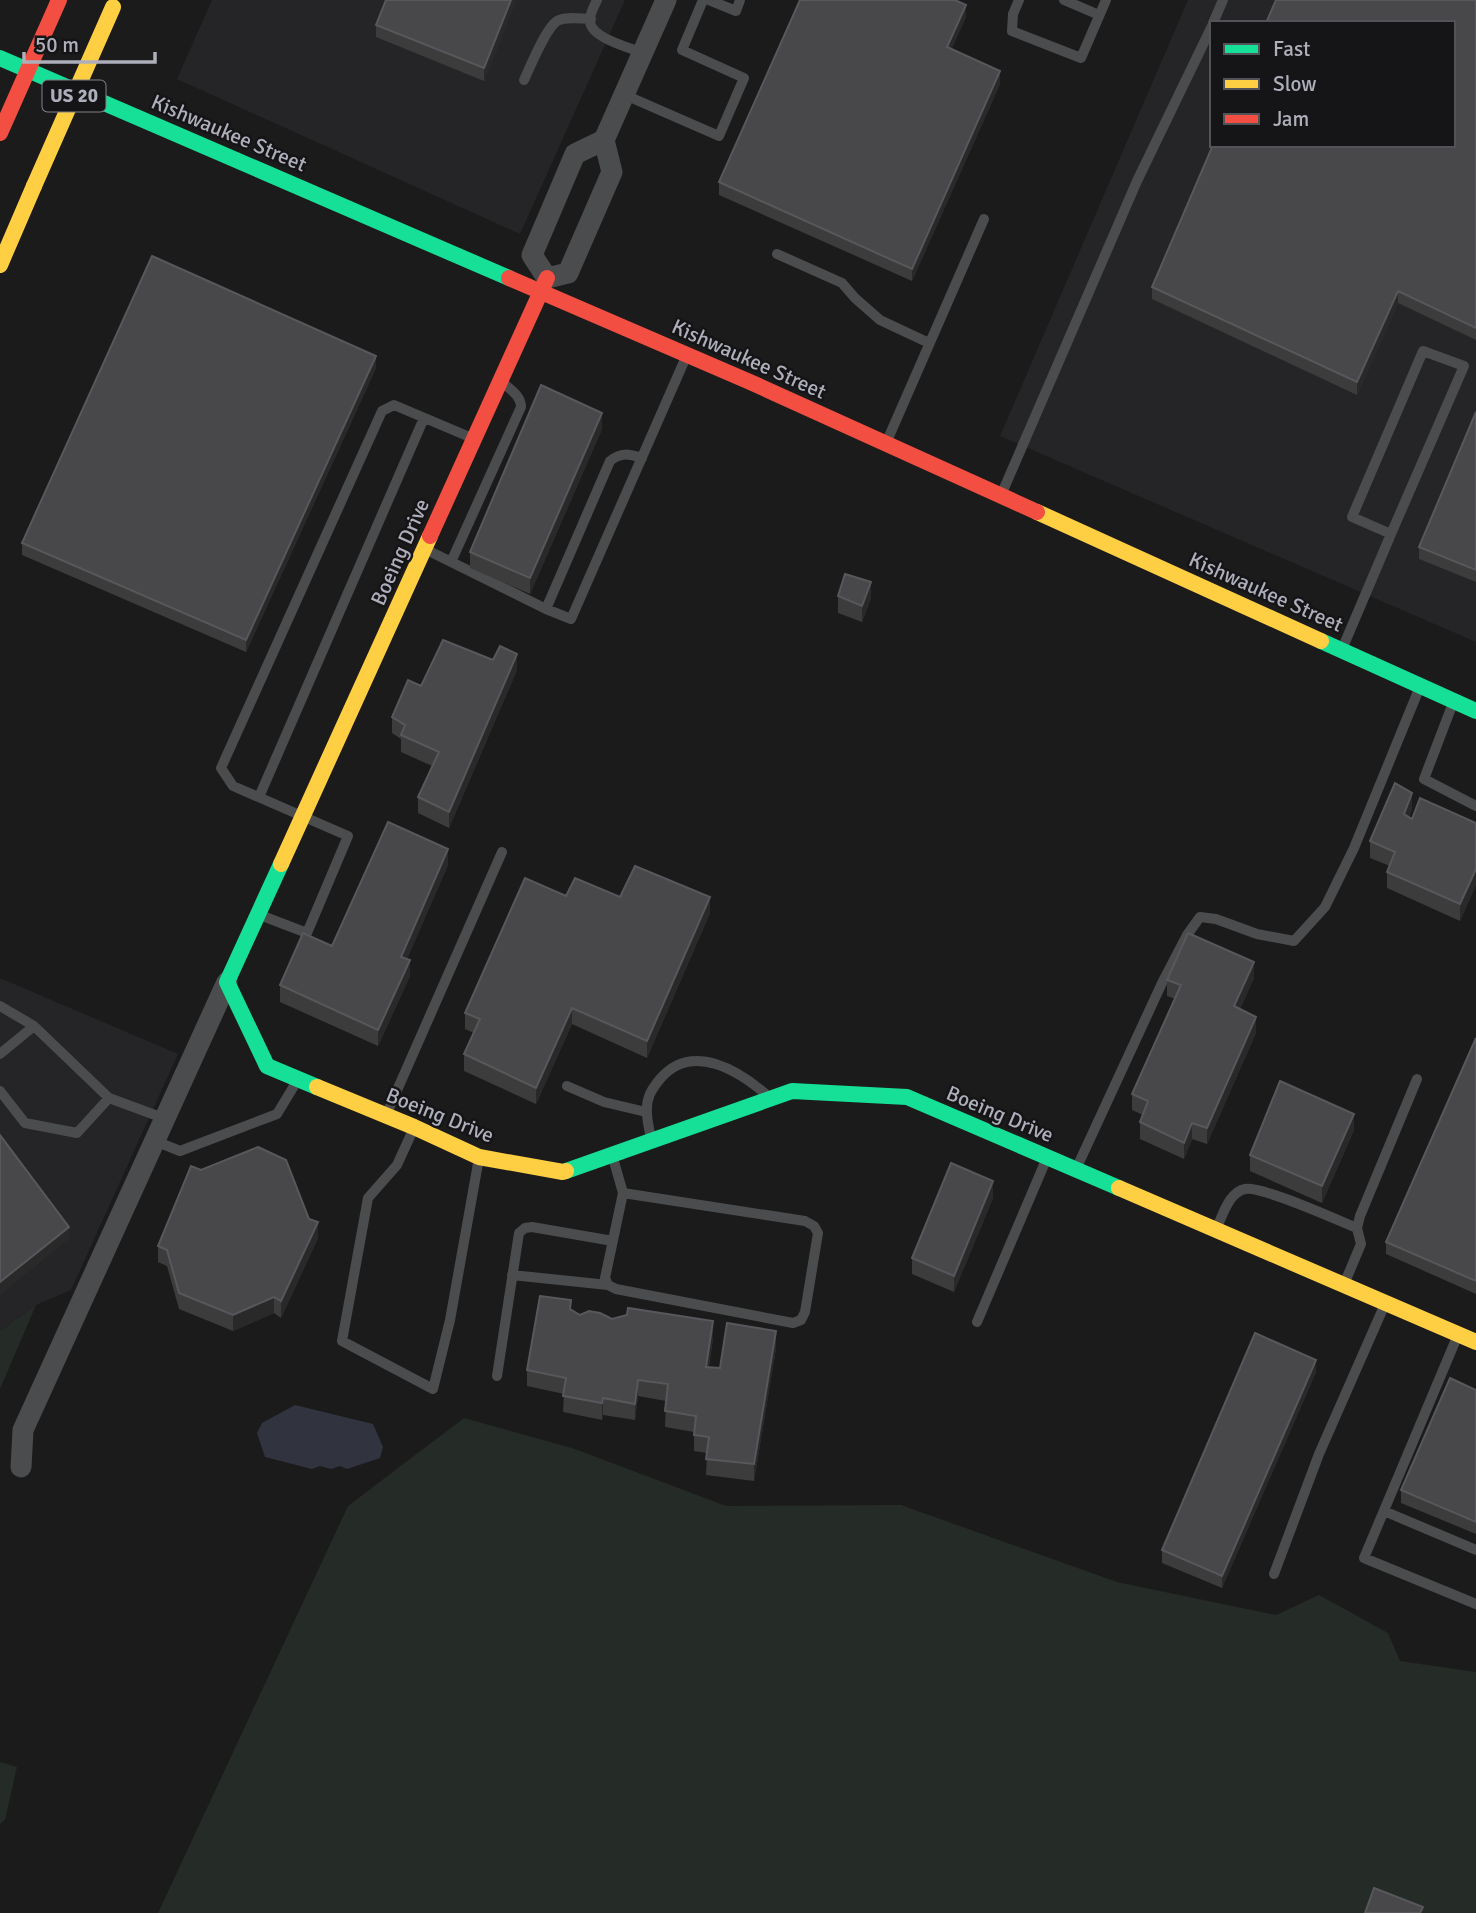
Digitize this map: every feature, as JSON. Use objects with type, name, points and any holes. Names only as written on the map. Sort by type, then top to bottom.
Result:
[{"type":"main road","name":"US 20","points":[[0,133],[59,0]]},
{"type":"main road","name":"US 20","points":[[0,265],[115,3]]},
{"type":"main road","name":"Kishwaukee Street","points":[[0,58],[545,284],[687,355],[1476,711]]},
{"type":"main road","name":"Boeing Drive","points":[[545,284],[228,982],[267,1066],[479,1157],[564,1172],[792,1091],[907,1097],[1476,1342]]},
{"type":"street","points":[[604,140],[575,154],[532,255],[545,284],[568,273],[612,172],[604,140],[666,0]]},
{"type":"street","points":[[21,1466],[23,1430],[228,982]]},
{"type":"lane","points":[[597,0],[590,23],[596,34],[643,53]]},
{"type":"lane","points":[[625,95],[719,136],[744,78],[682,50],[702,0]]},
{"type":"lane","points":[[709,0],[736,11],[740,0]]},
{"type":"lane","points":[[1019,0],[1013,14],[1012,31],[1081,58],[1106,0]]},
{"type":"lane","points":[[1064,0],[1099,15]]},
{"type":"lane","points":[[1213,21],[1223,0]]},
{"type":"lane","points":[[524,80],[555,22],[564,19],[591,19]]},
{"type":"lane","points":[[1000,495],[1137,181],[1210,28]]},
{"type":"lane","points":[[886,444],[984,219]]},
{"type":"lane","points":[[777,254],[842,283],[880,320],[929,343]]},
{"type":"lane","points":[[1342,650],[1464,366],[1423,351],[1352,517],[1391,534]]},
{"type":"lane","points":[[424,549],[575,621],[687,355]]},
{"type":"lane","points":[[451,562],[521,407],[517,394],[500,381]]},
{"type":"lane","points":[[258,915],[307,933],[348,836],[233,786],[221,768],[382,411],[394,405],[474,439]]},
{"type":"lane","points":[[259,797],[424,418]]},
{"type":"lane","points":[[546,609],[610,461],[617,455],[642,457]]},
{"type":"lane","points":[[1075,1169],[1162,983],[1187,935],[1200,917],[1216,919],[1257,934],[1294,941],[1325,907],[1354,848],[1420,685]]},
{"type":"lane","points":[[1454,700],[1424,779],[1476,806]]},
{"type":"lane","points":[[386,1115],[502,852]]},
{"type":"lane","points":[[0,1006],[34,1026],[109,1098],[166,1119]]},
{"type":"lane","points":[[0,1054],[34,1026]]},
{"type":"lane","points":[[652,1141],[646,1112],[650,1091],[668,1070],[689,1061],[711,1062],[749,1080],[771,1099]]},
{"type":"lane","points":[[155,1141],[180,1151],[277,1114],[298,1079]]},
{"type":"lane","points":[[1343,1285],[1361,1244],[1357,1228],[1360,1216],[1417,1079]]},
{"type":"lane","points":[[567,1086],[604,1102],[646,1112]]},
{"type":"lane","points":[[0,1091],[25,1123],[77,1133],[109,1098]]},
{"type":"lane","points":[[414,1127],[397,1165],[368,1198],[342,1341],[433,1389],[450,1320],[479,1157]]},
{"type":"lane","points":[[608,1285],[605,1278],[623,1193],[612,1155]]},
{"type":"lane","points":[[977,1322],[1047,1157]]},
{"type":"lane","points":[[1216,1230],[1234,1195],[1244,1189],[1261,1190],[1357,1228]]},
{"type":"lane","points":[[512,1275],[608,1285],[616,1289],[793,1323],[801,1320],[805,1312],[818,1233],[806,1220],[623,1193]]},
{"type":"lane","points":[[497,1376],[519,1233],[532,1227],[613,1241]]},
{"type":"lane","points":[[1274,1574],[1319,1454],[1385,1303]]},
{"type":"lane","points":[[1458,1335],[1364,1558],[1476,1604]]},
{"type":"lane","points":[[1384,1511],[1476,1550]]},
{"type":"shaded area","points":[[212,0],[625,0],[520,234],[177,79]]},
{"type":"shaded area","points":[[1188,0],[1476,0],[1476,642],[1000,436]]},
{"type":"shaded area","points":[[0,978],[178,1054],[71,1290],[36,1305],[0,1331]]},
{"type":"shaded area","points":[[36,1305],[0,1389],[0,1331]]},
{"type":"shaded area","points":[[295,1405],[373,1424],[383,1447],[380,1458],[347,1469],[340,1466],[331,1469],[320,1466],[312,1469],[265,1457],[257,1433],[262,1423]]},
{"type":"shaded area","points":[[464,1418],[575,1449],[726,1506],[901,1505],[1117,1582],[1276,1615],[1319,1595],[1388,1633],[1400,1661],[1476,1672],[1476,1913],[158,1913],[348,1506]]},
{"type":"shaded area","points":[[0,1762],[17,1767],[5,1820],[0,1824]]},
{"type":"building","points":[[386,0],[511,0],[484,68],[376,25]]},
{"type":"building","points":[[800,0],[955,0],[966,5],[947,47],[1000,71],[912,269],[719,182]]},
{"type":"building","points":[[1276,0],[1476,0],[1476,328],[1398,291],[1357,382],[1152,287],[1212,147],[1455,147],[1455,21],[1267,21]]},
{"type":"building","points":[[152,256],[376,356],[246,640],[22,543]]},
{"type":"building","points":[[541,385],[602,413],[530,578],[470,552]]},
{"type":"building","points":[[1476,412],[1476,570],[1419,547]]},
{"type":"building","points":[[845,574],[871,582],[862,606],[838,596]]},
{"type":"building","points":[[443,640],[493,660],[500,646],[517,654],[449,812],[418,797],[439,752],[401,735],[405,725],[392,717],[408,680],[421,686]]},
{"type":"building","points":[[1395,783],[1412,793],[1404,814],[1412,819],[1420,798],[1476,823],[1476,869],[1460,904],[1387,872],[1395,852],[1370,841]]},
{"type":"building","points":[[388,822],[448,849],[401,957],[410,960],[378,1030],[280,985],[303,933],[332,946]]},
{"type":"building","points":[[635,866],[710,897],[647,1041],[572,1008],[536,1088],[464,1054],[480,1019],[465,1013],[525,878],[566,896],[575,878],[620,897]]},
{"type":"building","points":[[1188,933],[1254,962],[1234,1006],[1256,1017],[1207,1128],[1192,1123],[1184,1143],[1140,1122],[1148,1101],[1132,1094],[1181,985],[1167,980]]},
{"type":"building","points":[[1476,1038],[1476,1281],[1386,1242]]},
{"type":"building","points":[[1280,1081],[1354,1114],[1322,1186],[1250,1155]]},
{"type":"building","points":[[0,1135],[69,1227],[0,1282]]},
{"type":"building","points":[[258,1147],[286,1160],[309,1219],[318,1222],[281,1301],[274,1297],[233,1315],[179,1293],[167,1250],[158,1246],[191,1166],[201,1170]]},
{"type":"building","points":[[951,1163],[993,1181],[954,1276],[912,1258]]},
{"type":"building","points":[[540,1296],[571,1300],[570,1309],[580,1315],[589,1311],[612,1319],[627,1315],[628,1308],[713,1321],[706,1367],[720,1368],[727,1323],[776,1331],[754,1464],[706,1459],[709,1437],[694,1435],[696,1416],[665,1411],[668,1384],[638,1380],[635,1404],[603,1398],[602,1403],[563,1396],[566,1378],[527,1370]]},
{"type":"building","points":[[1255,1333],[1316,1360],[1222,1576],[1162,1550]]},
{"type":"building","points":[[1450,1378],[1476,1390],[1476,1522],[1401,1490]]},
{"type":"building","points":[[1374,1888],[1423,1907],[1420,1913],[1365,1913]]},
{"type":"traffic: fast","points":[[0,58],[509,278]]},
{"type":"traffic: fast","points":[[1321,641],[1476,711]]},
{"type":"traffic: fast","points":[[281,864],[227,982],[267,1066],[317,1087]]},
{"type":"traffic: fast","points":[[566,1171],[792,1091],[907,1097],[1119,1188]]},
{"type":"traffic: slow","points":[[34,186],[113,7]]},
{"type":"traffic: slow","points":[[0,265],[34,186]]},
{"type":"traffic: slow","points":[[1037,512],[1321,641]]},
{"type":"traffic: slow","points":[[281,864],[430,536]]},
{"type":"traffic: slow","points":[[317,1087],[479,1157],[566,1171]]},
{"type":"traffic: slow","points":[[1119,1188],[1476,1342]]},
{"type":"traffic: jam","points":[[0,133],[59,0]]},
{"type":"traffic: jam","points":[[509,278],[750,382],[1037,512]]},
{"type":"traffic: jam","points":[[430,536],[547,278]]}]
